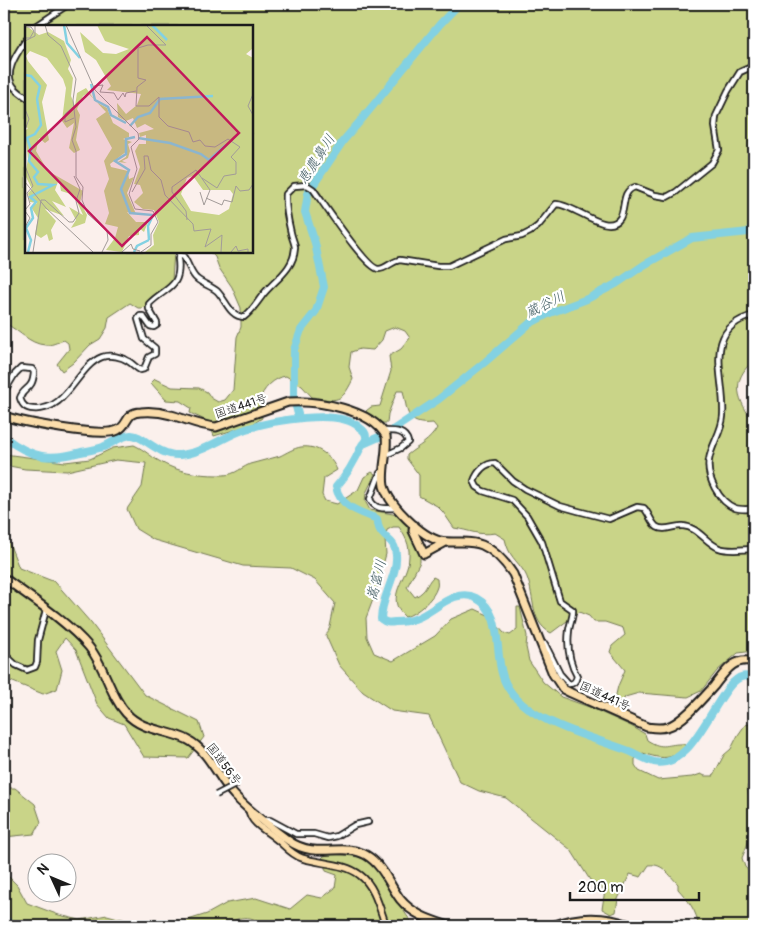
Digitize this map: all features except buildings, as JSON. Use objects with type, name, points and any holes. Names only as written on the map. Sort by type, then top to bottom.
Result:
[{"type":"highway","name":"国道441号","points":[[4,416],[16,420],[78,430],[111,432],[124,426],[126,419],[137,412],[155,412],[171,415],[208,427],[216,427],[288,402],[300,401],[329,405],[358,414],[373,423],[386,436],[384,483],[389,499],[396,508],[429,537],[447,541],[466,541],[482,545],[494,552],[505,562],[513,574],[553,674],[563,688],[571,694],[647,727],[669,727],[678,722],[709,691],[730,666],[739,662],[754,662]]},
{"type":"highway","name":"国道441号","points":[[414,525],[413,531],[424,554],[447,541]]},
{"type":"highway","name":"国道56号","points":[[4,578],[76,633],[90,648],[126,713],[146,727],[189,740],[198,748],[233,795],[249,810],[291,842],[302,848],[314,851],[354,850],[364,853],[374,860],[409,909],[424,918],[449,926]]},
{"type":"highway","points":[[552,926],[577,919],[595,917],[618,920],[633,926]]},
{"type":"main road","points":[[249,810],[250,815],[258,824],[294,854],[352,870],[360,874],[372,890],[386,926]]},
{"type":"street","points":[[38,25],[69,4]]},
{"type":"street","points":[[25,42],[10,72],[10,82],[14,88],[25,96]]},
{"type":"street","points":[[4,392],[14,374],[21,368],[32,369],[34,381],[21,394],[20,398],[24,406],[38,410],[57,403],[83,374],[102,357],[122,358],[130,361],[140,370],[144,369],[149,357],[155,354],[155,348],[144,339],[138,319],[140,316],[143,316],[150,326],[154,328],[157,325],[148,304],[175,283],[179,254],[186,260],[196,279],[218,292],[236,315],[244,317],[254,310],[270,286],[282,276],[295,249],[285,199],[288,190],[294,186],[307,184],[314,188],[362,257],[376,269],[380,269],[394,260],[448,266],[499,242],[530,232],[538,226],[556,204],[570,207],[597,222],[611,225],[621,217],[627,194],[632,188],[662,197],[667,196],[676,192],[712,163],[719,150],[716,116],[740,72],[748,68],[754,70]]},
{"type":"street","points":[[754,315],[745,318],[729,329],[724,335],[721,344],[720,381],[723,417],[708,461],[714,486],[727,503],[735,508],[754,509]]},
{"type":"street","points":[[383,431],[403,433],[408,442],[401,448],[386,454]]},
{"type":"street","points":[[541,644],[545,644],[563,679],[569,684],[576,681],[577,676],[569,658],[569,629],[573,616],[572,610],[560,601],[542,542],[526,516],[512,500],[477,487],[474,481],[476,476],[484,466],[490,463],[495,463],[525,489],[560,506],[609,519],[637,507],[644,508],[658,527],[664,529],[684,526],[692,528],[713,545],[720,548],[754,549]]},
{"type":"street","points":[[384,470],[380,473],[370,500],[372,505],[376,507],[396,508]]},
{"type":"street","points":[[4,654],[16,665],[27,670],[35,667],[38,640],[46,610]]},
{"type":"street","points":[[216,795],[237,784]]},
{"type":"street","points":[[262,820],[270,820],[296,834],[314,834],[328,838],[337,836],[355,825],[368,822]]},
{"type":"green space","points":[[4,4],[754,4],[754,360],[741,376],[739,391],[740,399],[754,423],[754,651],[738,653],[717,671],[701,691],[688,697],[639,693],[625,697],[622,703],[615,699],[625,670],[610,652],[612,646],[625,635],[623,628],[605,622],[594,622],[589,616],[579,612],[551,633],[544,628],[536,614],[525,573],[511,554],[505,539],[495,533],[479,533],[454,528],[437,506],[419,496],[419,475],[407,459],[407,455],[434,433],[437,428],[433,423],[417,422],[409,416],[403,391],[397,391],[388,414],[387,423],[375,420],[366,411],[371,407],[380,406],[391,371],[389,356],[401,349],[410,338],[405,331],[395,327],[385,331],[382,340],[373,350],[360,349],[351,352],[349,367],[353,379],[341,397],[333,400],[312,397],[302,386],[286,376],[282,377],[273,381],[261,397],[262,418],[253,424],[214,436],[209,422],[190,413],[191,408],[180,401],[166,400],[151,383],[155,379],[172,387],[199,388],[207,392],[211,398],[218,402],[225,400],[233,390],[237,337],[241,327],[241,308],[232,287],[219,268],[215,257],[210,252],[252,252],[252,25],[25,25],[25,252],[174,252],[172,280],[143,308],[138,308],[130,303],[109,317],[107,328],[100,339],[90,345],[73,363],[62,371],[57,364],[69,349],[68,343],[64,340],[49,345],[39,344],[4,323]]},
{"type":"green space","points":[[134,445],[173,468],[195,473],[218,475],[232,474],[250,464],[280,456],[298,448],[313,448],[323,452],[337,470],[324,478],[322,495],[325,501],[337,504],[358,490],[364,477],[372,472],[375,474],[366,493],[365,501],[370,510],[393,514],[403,518],[420,554],[420,562],[407,587],[415,597],[424,590],[433,577],[437,579],[437,587],[428,601],[405,617],[399,610],[396,602],[399,587],[408,564],[409,548],[399,527],[387,530],[385,540],[386,554],[366,618],[367,637],[374,653],[393,661],[435,636],[451,619],[475,609],[488,615],[504,633],[510,635],[517,630],[517,607],[520,607],[527,636],[526,647],[529,661],[543,682],[561,697],[631,726],[645,734],[647,740],[653,743],[662,746],[684,744],[685,746],[680,751],[671,756],[655,757],[643,753],[635,759],[635,765],[639,771],[658,780],[692,777],[701,774],[713,776],[724,755],[731,749],[745,725],[754,723],[754,780],[747,787],[749,795],[754,797],[754,828],[742,858],[745,867],[754,877],[754,926],[698,926],[694,911],[678,889],[678,884],[665,870],[654,865],[649,865],[641,877],[630,874],[618,899],[616,912],[611,914],[602,909],[605,890],[590,880],[571,850],[506,798],[479,791],[460,782],[429,716],[392,711],[363,692],[339,665],[326,636],[335,603],[315,580],[291,568],[243,566],[154,540],[136,529],[127,509],[142,487],[146,463],[116,460],[67,471],[25,469],[4,465],[4,454],[65,462],[90,459],[113,448]]},
{"type":"green space","points":[[4,530],[19,568],[55,582],[91,623],[145,695],[199,722],[204,737],[188,758],[144,757],[124,724],[109,718],[97,704],[76,650],[65,638],[56,651],[62,670],[57,689],[43,694],[8,680],[4,674]]},
{"type":"green space","points":[[4,788],[15,788],[35,804],[41,822],[34,834],[4,837]]},
{"type":"green space","points":[[331,854],[358,857],[366,860],[373,866],[415,926],[375,926],[362,921],[351,923],[349,926],[261,926],[257,920],[241,918],[235,920],[233,926],[175,926],[207,914],[227,903],[256,898],[290,909],[307,895],[322,898],[335,888],[337,875],[326,871],[322,858]]},
{"type":"green space","points":[[4,872],[17,885],[27,903],[59,915],[80,920],[107,915],[146,926],[4,926]]},
{"type":"waterway","name":"恵農鼻川","points":[[299,418],[294,399],[294,350],[301,330],[316,311],[324,287],[315,243],[305,212],[308,193],[343,141],[440,24],[459,4]]},
{"type":"waterway","name":"蔵谷川","points":[[363,444],[388,433],[439,399],[529,324],[550,313],[587,299],[616,284],[644,265],[692,238],[749,232],[754,222]]},
{"type":"waterway","name":"嵩富川","points":[[4,437],[32,453],[50,457],[69,455],[103,447],[131,435],[164,452],[179,455],[196,452],[238,432],[271,423],[321,417],[349,421],[363,431],[366,439],[351,467],[336,487],[338,494],[352,508],[377,519],[380,530],[394,546],[396,555],[396,562],[381,619],[389,623],[409,621],[424,615],[453,598],[468,595],[476,598],[485,605],[495,625],[502,673],[506,684],[515,697],[528,709],[579,734],[629,751],[654,762],[671,761],[686,750],[699,734],[721,697],[732,683],[743,677],[754,680]]},
{"type":"waterway","points":[[4,919],[13,926]]}]
